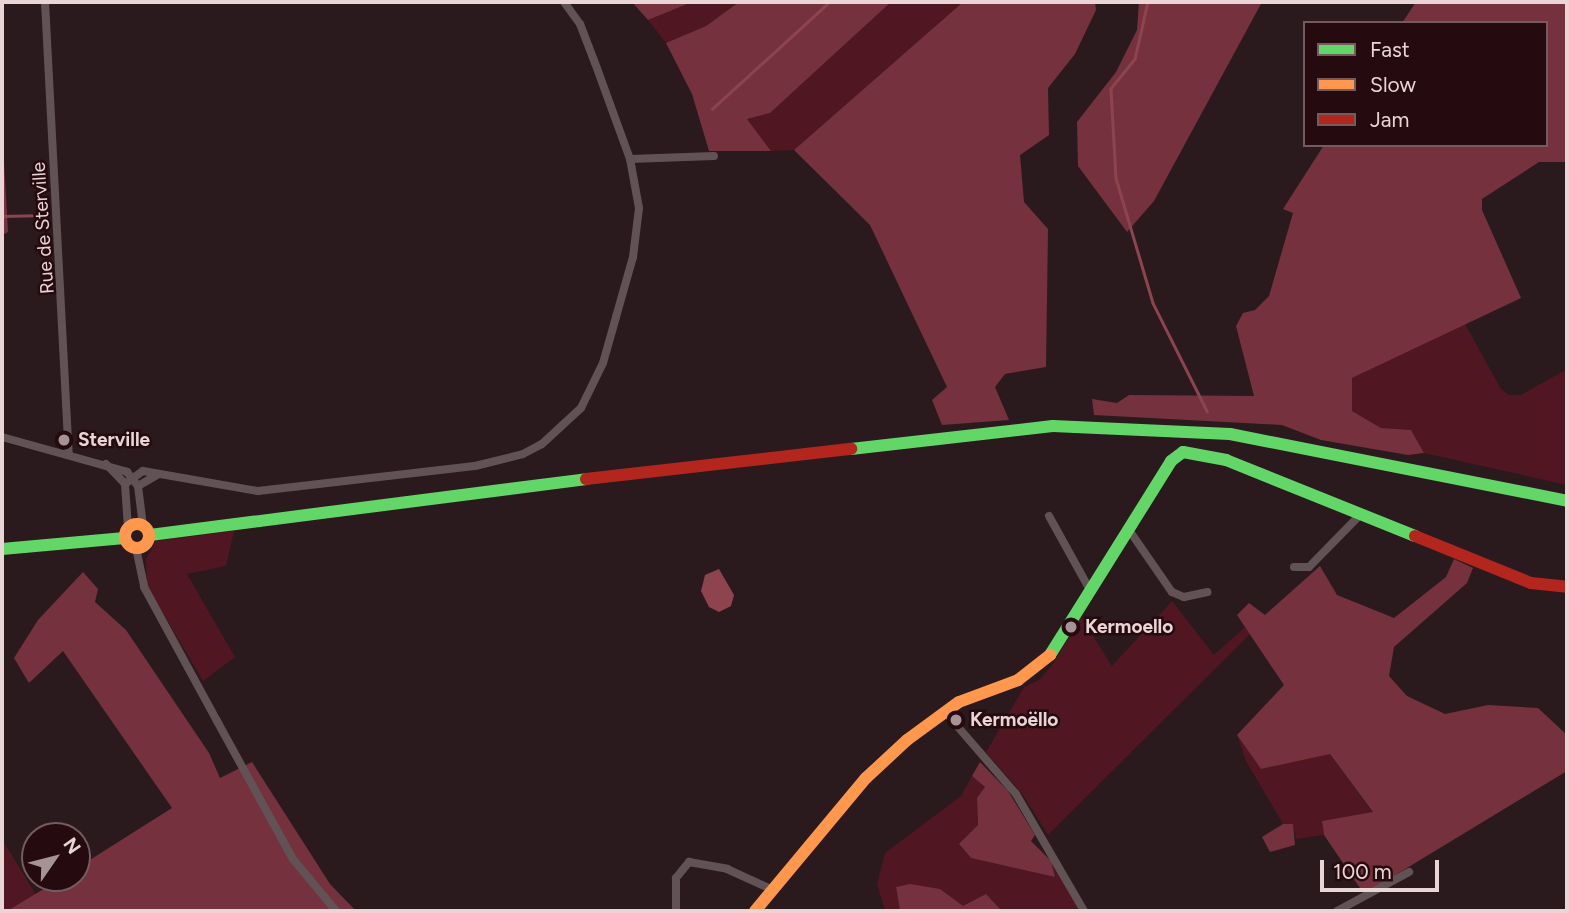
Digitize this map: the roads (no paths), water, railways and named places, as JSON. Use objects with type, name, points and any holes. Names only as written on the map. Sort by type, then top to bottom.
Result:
[{"type":"main road","points":[[2,549],[383,502],[1053,426],[1186,429],[1230,434],[1567,501]]},
{"type":"main road","points":[[755,911],[880,763],[945,712],[982,691],[1035,671],[1129,530],[1171,461],[1183,452],[1226,460],[1531,583],[1567,587]]},
{"type":"main road","points":[[126,533],[136,548],[144,546],[146,530]]},
{"type":"street","name":"Rue de Sterville","points":[[45,2],[69,453]]},
{"type":"street","points":[[125,484],[143,471],[258,491],[475,466],[523,454],[542,444],[581,408],[603,363],[638,231],[637,187],[630,159],[580,24],[564,2]]},
{"type":"street","points":[[630,159],[714,156]]},
{"type":"street","points":[[2,437],[106,464],[132,477],[138,486],[146,530]]},
{"type":"street","points":[[106,464],[125,484],[126,533]]},
{"type":"street","points":[[138,486],[159,474]]},
{"type":"street","points":[[1294,567],[1309,568],[1360,515]]},
{"type":"street","points":[[1049,516],[1090,590]]},
{"type":"street","points":[[1129,530],[1172,592],[1184,597],[1207,592]]},
{"type":"street","points":[[136,548],[144,587],[228,742],[293,859],[336,911]]},
{"type":"street","points":[[945,712],[1016,794],[1084,911]]},
{"type":"street","points":[[676,911],[676,878],[689,862],[727,869],[773,890]]},
{"type":"street","points":[[1337,911],[1409,872]]},
{"type":"waterway","points":[[712,109],[829,2]]},
{"type":"waterway","points":[[1148,2],[1135,59],[1111,89],[1116,178],[1153,303],[1207,411]]},
{"type":"waterway","points":[[2,216],[47,215]]},
{"type":"place","name":"Sterville","points":[[64,440]]},
{"type":"place","name":"Kermoello","points":[[1071,627]]},
{"type":"place","name":"Kermoëllo","points":[[956,720]]}]
